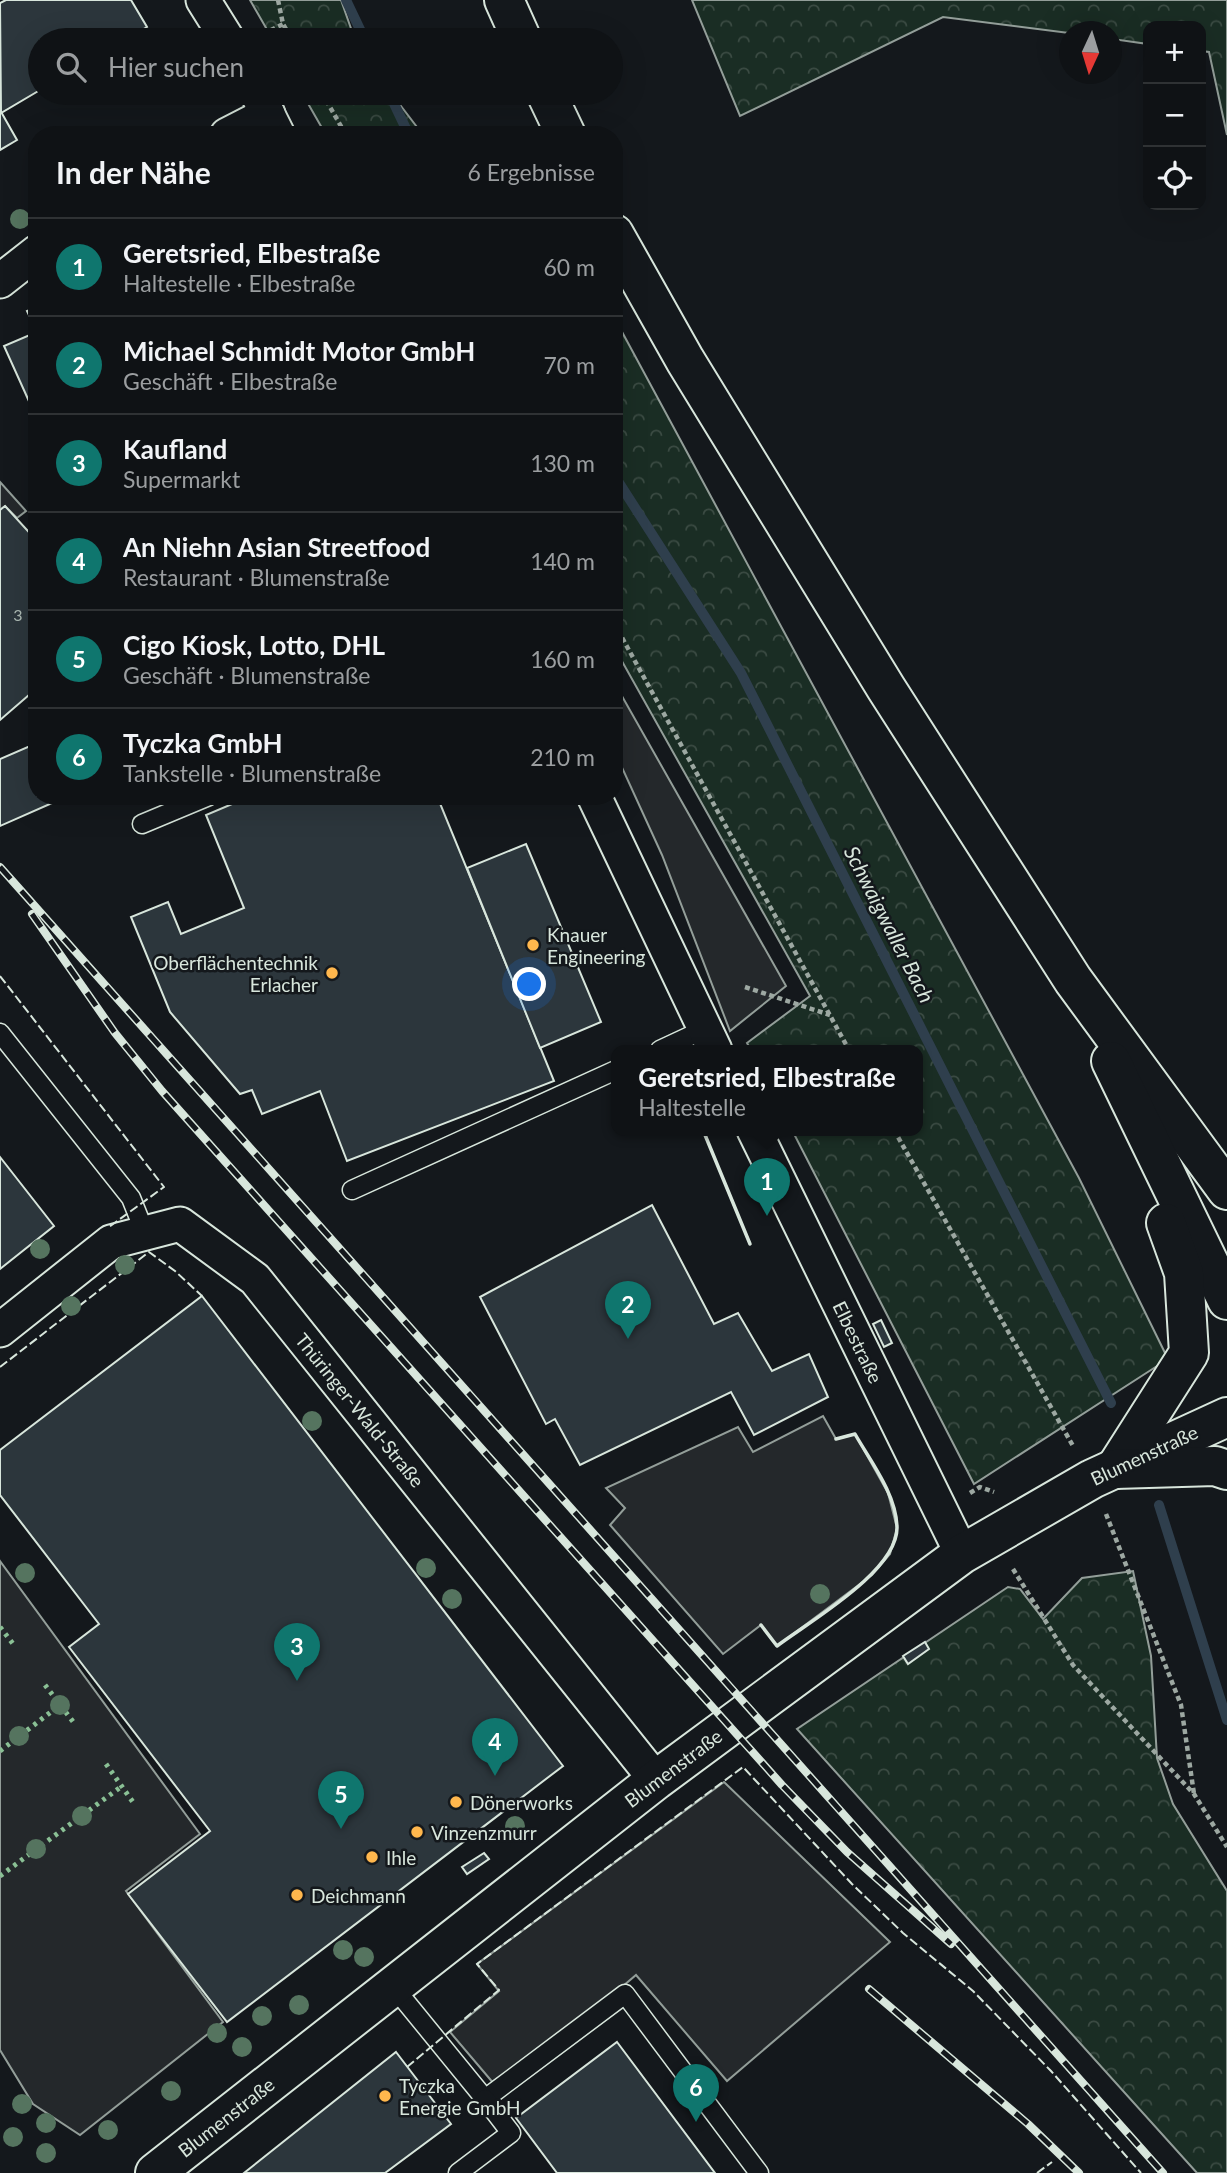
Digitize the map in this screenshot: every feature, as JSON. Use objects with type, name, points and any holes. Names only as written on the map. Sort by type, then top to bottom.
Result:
[{"type":"main road","points":[[504,0],[517,28]]},
{"type":"main road","points":[[552,105],[562,126]]},
{"type":"main road","points":[[623,250],[685,360],[850,630],[1073,980],[1227,1190]]},
{"type":"main road","points":[[1073,980],[1227,1300]]},
{"type":"main road","points":[[1115,1469],[1189,1353],[1184,1273],[1156,1196],[1154,1153]]},
{"type":"main road","name":"Blumenstraße","points":[[155,2173],[656,1780],[977,1545],[1115,1469],[1227,1417]]},
{"type":"main road","points":[[1115,1469],[1215,1466],[1227,1470]]},
{"type":"street","points":[[204,0],[233,28]]},
{"type":"street","points":[[245,126],[267,114]]},
{"type":"street","points":[[0,281],[28,259]]},
{"type":"street","points":[[598,805],[710,1040]]},
{"type":"street","name":"Elbestraße","points":[[757,1136],[977,1545]]},
{"type":"street","name":"Thüringer-Wald-Straße","points":[[0,1331],[111,1242],[180,1224],[255,1279],[656,1780]]},
{"type":"lane","points":[[142,824],[187,805]]},
{"type":"lane","points":[[0,1033],[131,1198],[145,1233]]},
{"type":"lane","points":[[685,1045],[710,1040]]},
{"type":"lane","points":[[352,1190],[611,1073]]},
{"type":"lane","points":[[392,1985],[511,2133],[458,2173]]},
{"type":"lane","points":[[485,2099],[625,1994],[759,2173]]},
{"type":"path","points":[[278,0],[285,28]]},
{"type":"path","points":[[272,28],[283,24]]},
{"type":"path","points":[[329,105],[341,126]]},
{"type":"path","points":[[623,639],[846,1045]]},
{"type":"path","points":[[745,987],[830,1015]]},
{"type":"path","points":[[897,1136],[909,1158]]},
{"type":"path","points":[[977,1545],[1073,1665],[1194,1794],[1227,1847]]},
{"type":"green space","points":[[250,0],[341,0],[351,28],[266,28]]},
{"type":"green space","points":[[692,0],[1227,0],[1227,135],[1209,52],[1206,52],[1206,21],[1143,21],[1143,43],[1122,40],[1122,21],[1059,21],[1059,32],[943,17],[740,116]]},
{"type":"green space","points":[[309,105],[400,105],[416,126],[321,126]]},
{"type":"green space","points":[[623,334],[1079,1178],[1168,1359],[974,1484],[795,1136],[923,1136],[923,1045],[748,1045],[747,1043],[810,996],[623,663]]},
{"type":"green space","points":[[1133,1571],[1151,1656],[1157,1758],[1173,1804],[1227,1891],[1227,2173],[1197,2173],[797,1729],[1008,1587],[1020,1589],[1043,1619],[1082,1578]]},
{"type":"shaded area","points":[[0,482],[26,511],[17,518],[5,506],[0,510]]},
{"type":"shaded area","points":[[623,698],[786,986],[730,1031],[662,855],[623,770]]},
{"type":"shaded area","points":[[823,1416],[836,1439],[855,1434],[888,1493],[897,1528],[890,1554],[872,1575],[777,1646],[761,1625],[723,1654],[610,1525],[625,1508],[606,1488],[738,1427],[753,1452]]},
{"type":"shaded area","points":[[0,1561],[200,1834],[126,1891],[223,2022],[80,2135],[33,2104],[0,2050]]},
{"type":"shaded area","points":[[724,1782],[890,1942],[727,2081],[636,1975],[500,2091],[450,2032],[499,1991],[477,1964]]},
{"type":"building","points":[[6,0],[131,0],[147,27],[28,28],[28,97],[1,113],[0,3]]},
{"type":"building","points":[[0,110],[17,140],[0,150]]},
{"type":"building","points":[[28,336],[28,399],[4,346]]},
{"type":"building","points":[[5,506],[28,531],[28,696],[0,720],[0,510]]},
{"type":"building","points":[[28,747],[28,805],[48,805],[0,826],[0,759]]},
{"type":"building","name":"Oberflächentechnik Erlacher","points":[[230,805],[441,805],[554,1081],[347,1161],[320,1091],[262,1114],[252,1090],[240,1094],[170,1012],[131,917],[168,902],[181,934],[244,908],[206,815]]},
{"type":"building","name":"Knauer Engineering","points":[[526,844],[601,1022],[540,1048],[467,868]]},
{"type":"building","points":[[0,1157],[54,1226],[0,1269]]},
{"type":"building","points":[[652,1205],[714,1324],[738,1313],[772,1371],[809,1354],[828,1397],[754,1435],[731,1392],[580,1465],[555,1419],[546,1424],[480,1297]]},
{"type":"building","points":[[202,1296],[563,1766],[227,2022],[128,1894],[210,1831],[69,1647],[99,1624],[0,1495],[0,1450]]},
{"type":"building","points":[[881,1320],[892,1343],[884,1347],[873,1324]]},
{"type":"building","points":[[925,1642],[929,1649],[908,1664],[903,1656]]},
{"type":"building","points":[[484,1853],[489,1859],[467,1874],[462,1867]]},
{"type":"building","points":[[617,2042],[715,2173],[557,2173],[516,2118]]},
{"type":"building","name":"Tyczka Energie GmbH","points":[[396,2052],[451,2124],[385,2173],[244,2173]]},
{"type":"waterway","name":"Schwaigwaller Bach","points":[[346,0],[359,28]]},
{"type":"waterway","name":"Schwaigwaller Bach","points":[[395,105],[405,126]]},
{"type":"waterway","name":"Schwaigwaller Bach","points":[[623,489],[741,673],[1111,1403]]},
{"type":"waterway","name":"Schwaigwaller Bach","points":[[1159,1505],[1227,1720]]},
{"type":"railway","points":[[0,867],[1163,2173]]},
{"type":"railway","points":[[32,914],[115,1033],[162,1091],[782,1785],[847,1852],[951,1944]]},
{"type":"railway","points":[[869,1989],[1028,2124],[1079,2173]]},
{"type":"hedge","points":[[0,1627],[14,1645]]},
{"type":"hedge","points":[[45,1685],[74,1723]]},
{"type":"hedge","points":[[0,1751],[60,1705]]},
{"type":"hedge","points":[[106,1764],[135,1805]]},
{"type":"hedge","points":[[0,1876],[122,1786]]},
{"type":"fence","points":[[0,976],[164,1187],[109,1227]]},
{"type":"fence","points":[[0,1367],[149,1252],[202,1296]]},
{"type":"fence","points":[[407,2067],[499,1990],[477,1964],[743,1767],[852,1884],[903,1933],[973,1991],[1051,2071],[1141,2173]]},
{"type":"fence","points":[[1037,2173],[1052,2162]]},
{"type":"wall","points":[[705,1136],[750,1244]]},
{"type":"wall","points":[[761,1625],[777,1646],[850,1594],[883,1561],[893,1544],[897,1527],[896,1515],[882,1479],[855,1434],[836,1439]]},
{"type":"place","name":"Knauer Engineering","points":[[533,945]]},
{"type":"place","name":"Oberflächentechnik Erlacher","points":[[332,973]]},
{"type":"place","name":"Geretsried, Elbestraße","points":[[767,1216]]},
{"type":"place","name":"Michael Schmidt Motor GmbH","points":[[628,1339]]},
{"type":"place","name":"Kaufland","points":[[297,1681]]},
{"type":"place","name":"An Niehn Asian Streetfood","points":[[495,1776]]},
{"type":"place","name":"Dönerworks","points":[[456,1802]]},
{"type":"place","name":"Cigo Kiosk, Lotto, DHL","points":[[341,1829]]},
{"type":"place","name":"Vinzenzmurr","points":[[417,1832]]},
{"type":"place","name":"Ihle","points":[[372,1857]]},
{"type":"place","name":"Deichmann","points":[[297,1895]]},
{"type":"place","name":"Tyczka Energie GmbH","points":[[385,2096]]},
{"type":"place","name":"Tyczka GmbH","points":[[696,2122]]}]
